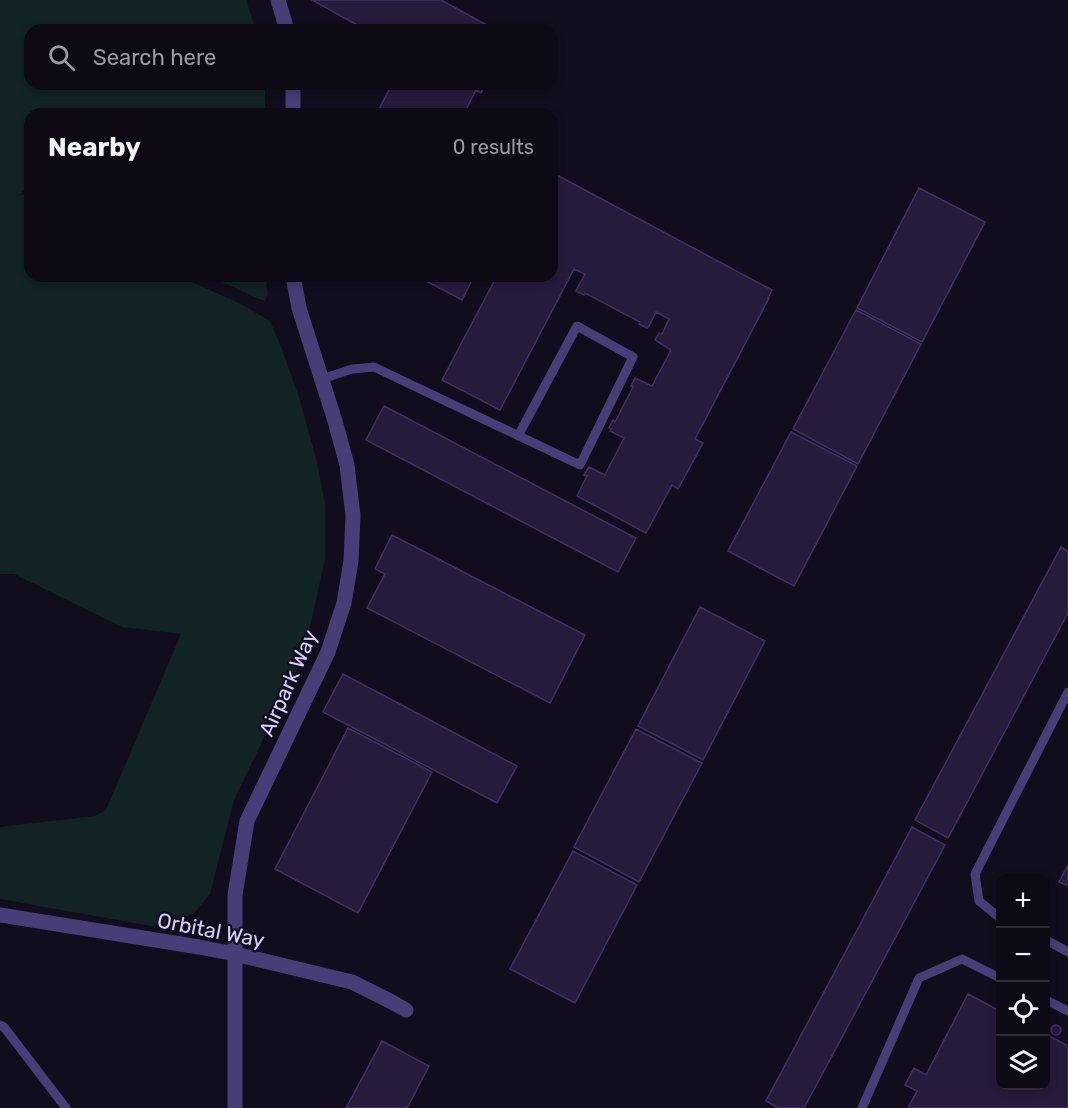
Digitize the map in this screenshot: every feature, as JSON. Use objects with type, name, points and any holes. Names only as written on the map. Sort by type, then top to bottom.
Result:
[{"type":"street","points":[[278,0],[285,24]]},
{"type":"street","points":[[293,90],[293,108]]},
{"type":"street","name":"Airpark Way","points":[[235,1108],[235,895],[247,821],[328,652],[344,603],[351,561],[353,515],[347,465],[299,308],[294,282]]},
{"type":"street","name":"Orbital Way","points":[[0,915],[235,954],[352,982],[406,1010]]},
{"type":"lane","points":[[322,379],[352,369],[374,367],[518,436],[580,465],[633,357],[577,326],[518,436]]},
{"type":"lane","points":[[996,915],[979,901],[975,874],[1068,692]]},
{"type":"lane","points":[[1050,942],[1068,952]]},
{"type":"lane","points":[[862,1108],[919,978],[962,959],[996,976]]},
{"type":"lane","points":[[1050,1002],[1068,1011]]},
{"type":"lane","points":[[0,1025],[4,1027],[66,1108]]},
{"type":"shaded area","points":[[0,0],[246,0],[254,24],[24,24],[24,90],[265,90],[265,108],[24,108],[24,190],[18,196],[24,194],[24,282],[192,282],[239,303],[270,321],[299,397],[317,462],[325,504],[325,559],[300,663],[234,800],[210,894],[195,912],[172,924],[151,926],[0,899],[0,827],[95,816],[106,810],[181,634],[122,627],[14,574],[0,574]]},
{"type":"shaded area","points":[[221,282],[266,282],[268,294],[265,301]]},
{"type":"building","points":[[312,0],[441,0],[485,24],[355,24]]},
{"type":"building","points":[[389,90],[476,90],[467,108],[380,108]]},
{"type":"building","points":[[558,176],[772,290],[695,439],[703,443],[678,489],[672,485],[646,533],[577,496],[589,467],[605,475],[624,438],[610,431],[609,428],[613,420],[615,422],[633,387],[631,386],[635,378],[652,386],[671,350],[655,340],[659,333],[662,334],[669,319],[656,312],[647,328],[585,293],[584,295],[576,291],[585,274],[574,269],[500,410],[442,380],[494,282],[558,282]]},
{"type":"building","points":[[919,188],[985,222],[922,342],[857,308]]},
{"type":"building","points":[[428,282],[471,282],[462,300]]},
{"type":"building","points":[[856,310],[921,344],[858,464],[793,429]]},
{"type":"building","points":[[384,406],[636,538],[618,572],[366,440]]},
{"type":"building","points":[[791,432],[857,466],[794,586],[728,551]]},
{"type":"building","points":[[392,535],[585,635],[550,703],[367,608],[385,574],[375,569]]},
{"type":"building","points":[[1061,547],[1068,551],[1068,613],[948,838],[915,820]]},
{"type":"building","points":[[700,607],[765,641],[703,760],[638,726]]},
{"type":"building","points":[[343,674],[517,766],[497,803],[323,712]]},
{"type":"building","points":[[348,728],[432,772],[358,913],[275,869]]},
{"type":"building","points":[[636,729],[702,763],[639,882],[574,847]]},
{"type":"building","points":[[912,827],[945,845],[804,1108],[778,1108],[766,1101]]},
{"type":"building","points":[[573,851],[637,885],[575,1003],[510,969]]},
{"type":"building","points":[[1068,865],[1068,886],[1059,882]]},
{"type":"building","points":[[968,994],[996,1009],[996,1090],[1050,1090],[1050,1036],[1068,1046],[1068,1108],[908,1108],[917,1091],[905,1085],[914,1068],[926,1075]]},
{"type":"building","points":[[1056,1025],[1061,1030],[1056,1035],[1051,1030]]},
{"type":"building","points":[[382,1041],[429,1066],[407,1108],[346,1108]]}]
